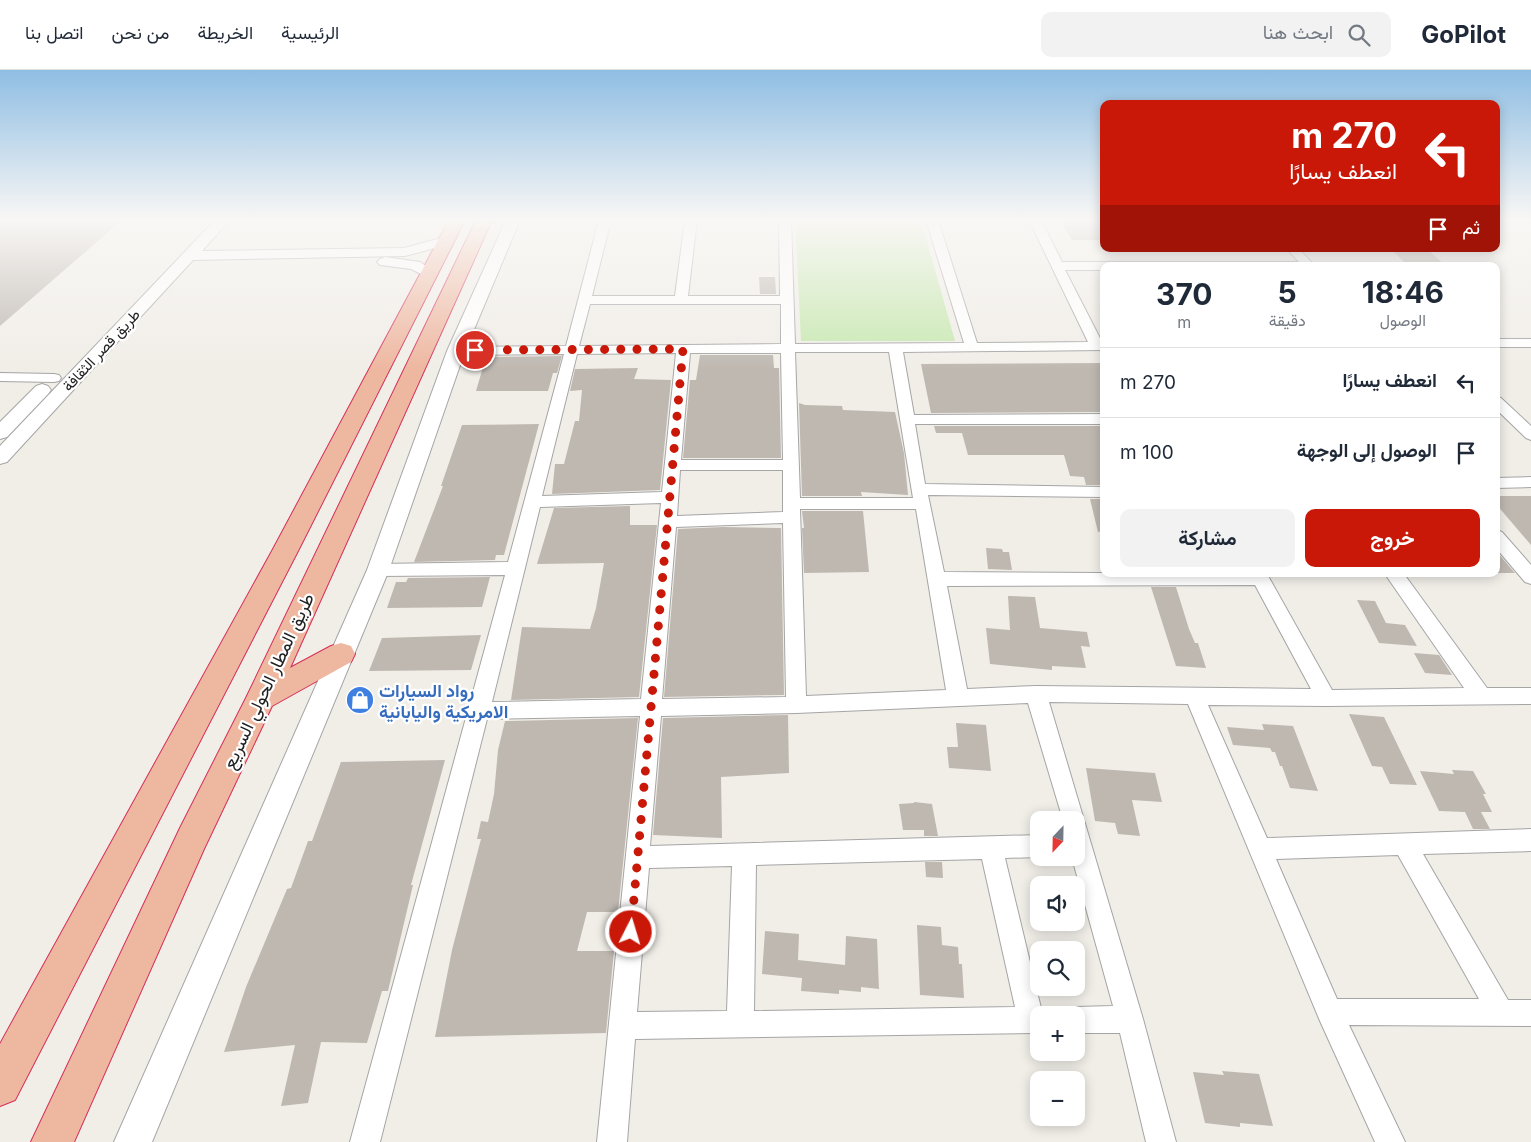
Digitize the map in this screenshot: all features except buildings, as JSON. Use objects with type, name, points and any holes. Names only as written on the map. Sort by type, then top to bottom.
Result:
[{"type":"highway","points":[[0,1085],[285,551],[405,318],[415,270]]},
{"type":"highway","points":[[416,270],[427,287],[434,289],[449,287],[456,283]]},
{"type":"highway","name":"طريق المطار الحولي السريع","points":[[52,1142],[192,839],[262,698],[462,270]]},
{"type":"highway","points":[[405,318],[416,314],[427,314],[435,316],[438,321]]},
{"type":"highway","points":[[262,698],[340,654]]},
{"type":"street","name":"طريق قصر الثقافة","points":[[0,433],[159,270]]},
{"type":"street","name":"طريق قصر الثقافة","points":[[0,458],[176,270]]},
{"type":"street","points":[[133,1142],[340,654],[378,570],[456,350],[491,270]]},
{"type":"street","points":[[365,1142],[479,711],[592,270]]},
{"type":"street","points":[[681,300],[685,270]]},
{"type":"street","points":[[787,270],[796,705]]},
{"type":"street","points":[[948,270],[972,347]]},
{"type":"street","points":[[456,350],[1100,346],[1059,270]]},
{"type":"street","points":[[584,300],[787,300]]},
{"type":"street","points":[[1500,343],[1531,343]]},
{"type":"street","points":[[895,347],[920,496],[958,698]]},
{"type":"street","points":[[612,1142],[683,349]]},
{"type":"street","points":[[0,377],[54,378]]},
{"type":"street","points":[[1500,405],[1531,435]]},
{"type":"street","points":[[1500,417],[1531,417]]},
{"type":"street","points":[[908,420],[1100,420]]},
{"type":"street","points":[[673,465],[790,465]]},
{"type":"street","points":[[1500,483],[1531,482]]},
{"type":"street","points":[[668,522],[920,496],[1100,492]]},
{"type":"street","points":[[532,502],[670,496]]},
{"type":"street","points":[[1500,541],[1531,578]]},
{"type":"street","points":[[378,570],[516,568]]},
{"type":"street","points":[[937,579],[1100,577]]},
{"type":"street","points":[[1260,577],[1326,698]]},
{"type":"street","points":[[1396,577],[1481,696]]},
{"type":"street","points":[[479,711],[651,706],[796,705],[1036,694],[1326,698],[1531,696]]},
{"type":"street","points":[[1036,694],[1071,811]]},
{"type":"street","points":[[1194,695],[1329,1012],[1390,1142]]},
{"type":"street","points":[[1259,849],[1531,840]]},
{"type":"street","points":[[1404,844],[1501,1013]]},
{"type":"street","points":[[638,857],[1030,846]]},
{"type":"street","points":[[992,848],[1032,1006]]},
{"type":"street","points":[[740,1024],[744,854]]},
{"type":"street","points":[[1085,864],[1130,1019],[1161,1142]]},
{"type":"street","points":[[1329,1012],[1531,1013]]},
{"type":"street","points":[[1085,1020],[1130,1019]]},
{"type":"street","points":[[622,1026],[1030,1020]]},
{"type":"green space","points":[[797,270],[935,270],[955,341],[801,341]]},
{"type":"place","name":"رواد السيارات الامريكية واليابانية","points":[[360,700]]},
{"type":"route","points":[[475,350],[683,349],[631,932]]}]
